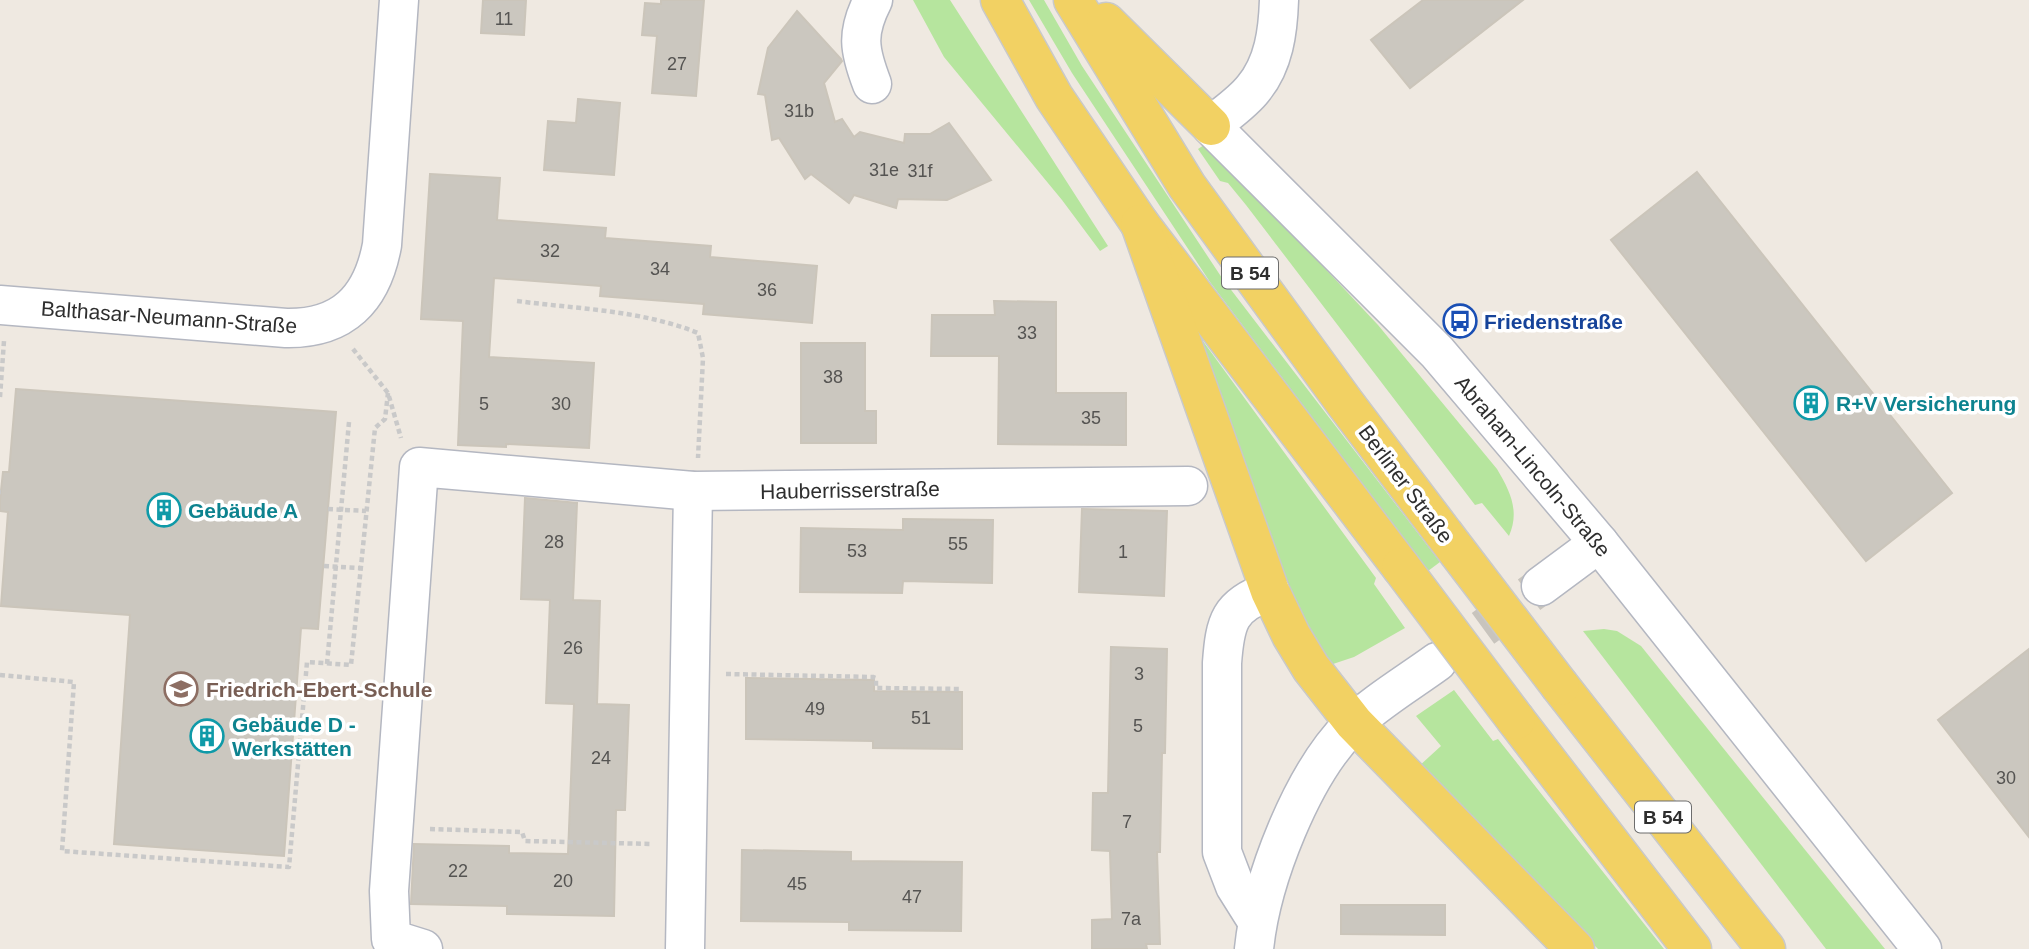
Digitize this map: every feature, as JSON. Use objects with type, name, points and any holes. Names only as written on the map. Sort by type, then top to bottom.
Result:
[{"type":"main road","name":"B 54","points":[[1000,0],[1054,97],[1140,224],[1692,949]]},
{"type":"main road","name":"Berliner Straße","points":[[1073,0],[1187,186],[1345,403],[1560,686],[1766,949]]},
{"type":"main road","points":[[1084,0],[1211,126]]},
{"type":"main road","points":[[1140,224],[1270,591],[1291,635],[1311,668],[1354,723],[1575,949]]},
{"type":"street","name":"Balthasar-Neumann-Straße","points":[[3,305],[286,328],[302,328],[331,321],[346,312],[360,300],[371,285],[382,245],[400,0]]},
{"type":"street","points":[[872,84],[861,55],[863,23],[873,0]]},
{"type":"street","points":[[1211,126],[1253,90],[1266,69],[1278,34],[1279,0]]},
{"type":"street","name":"Abraham-Lincoln-Straße","points":[[1211,126],[1437,352],[1599,543],[1922,949]]},
{"type":"street","points":[[419,467],[389,891],[391,939],[424,949]]},
{"type":"street","name":"Hauberrisserstraße","points":[[419,467],[693,491],[1188,486]]},
{"type":"street","points":[[685,949],[693,491]]},
{"type":"street","points":[[1541,586],[1599,543]]},
{"type":"street","points":[[1255,935],[1222,852],[1222,663],[1224,634],[1229,618],[1239,606],[1270,591]]},
{"type":"street","points":[[1255,935],[1285,835],[1324,757],[1354,723],[1437,662]]},
{"type":"path","points":[[517,301],[632,314],[672,322],[698,333],[703,359],[699,452],[693,491]]},
{"type":"path","points":[[0,397],[3,305]]},
{"type":"path","points":[[331,321],[388,393],[403,444],[419,467]]},
{"type":"path","points":[[0,675],[74,682],[62,851],[289,867],[307,662],[351,665],[374,428],[385,419],[388,393]]},
{"type":"path","points":[[327,664],[349,422]]},
{"type":"path","points":[[328,509],[366,511]]},
{"type":"path","points":[[324,566],[360,568]]},
{"type":"path","points":[[690,673],[873,677],[876,678],[876,688],[962,689]]},
{"type":"path","points":[[393,827],[522,832],[525,841],[687,845]]},
{"type":"green space","points":[[913,0],[950,0],[1108,246],[1100,251],[1062,200],[944,57]]},
{"type":"green space","points":[[1029,0],[1044,0],[1082,66],[1222,278],[1440,562],[1428,571],[1210,282],[1072,73]]},
{"type":"green space","points":[[1204,145],[1378,325],[1497,469],[1512,501],[1514,518],[1509,536],[1482,503],[1475,505],[1246,205],[1228,183],[1220,181],[1198,149]]},
{"type":"green space","points":[[1189,322],[1376,578],[1374,584],[1405,628],[1354,657],[1330,665],[1286,581]]},
{"type":"green space","points":[[1583,631],[1617,631],[1641,646],[1885,949],[1826,949]]},
{"type":"green space","points":[[1454,690],[1493,741],[1498,739],[1664,949],[1598,949],[1418,767],[1441,746],[1416,716]]},
{"type":"building","points":[[483,0],[526,0],[524,35],[481,33]]},
{"type":"building","points":[[661,0],[704,0],[696,96],[652,93],[657,36],[642,35],[645,3],[661,4]]},
{"type":"building","points":[[1423,0],[1523,0],[1410,88],[1371,40]]},
{"type":"building","points":[[797,11],[842,61],[824,83],[835,122],[842,119],[854,137],[860,132],[904,143],[905,134],[930,134],[949,123],[991,180],[947,200],[898,199],[896,208],[854,195],[849,203],[811,174],[805,179],[779,138],[772,140],[765,95],[758,94],[768,48]]},
{"type":"building","points":[[578,99],[620,103],[614,175],[544,170],[548,121],[576,123]]},
{"type":"building","name":"R+V Versicherung","points":[[1697,172],[1952,493],[1866,561],[1611,240]]},
{"type":"building","points":[[430,174],[500,178],[497,220],[606,228],[605,238],[711,246],[710,257],[817,266],[812,323],[703,314],[704,304],[600,296],[601,286],[494,278],[489,357],[594,363],[589,448],[458,445],[463,321],[421,319]]},
{"type":"building","points":[[994,301],[1056,302],[1056,393],[1126,393],[1126,445],[998,444],[999,356],[931,356],[932,315],[995,315]]},
{"type":"building","points":[[801,343],[865,343],[865,411],[876,411],[876,443],[801,443]]},
{"type":"building","name":"Gebäude A","points":[[16,389],[336,412],[318,629],[301,628],[284,856],[114,844],[130,615],[1,606],[8,512],[0,511],[0,500],[3,472],[9,472]]},
{"type":"building","points":[[525,498],[577,503],[573,600],[600,601],[597,704],[629,705],[625,810],[616,810],[614,916],[507,914],[507,906],[411,904],[414,844],[509,846],[509,853],[568,854],[574,704],[546,703],[550,600],[521,599]]},
{"type":"building","points":[[1082,509],[1167,511],[1164,596],[1079,592]]},
{"type":"building","points":[[903,519],[993,520],[992,583],[903,581],[902,593],[800,592],[801,528],[903,530]]},
{"type":"building","points":[[1111,647],[1167,649],[1165,753],[1162,753],[1160,852],[1157,852],[1160,944],[1146,944],[1147,949],[1092,949],[1092,920],[1112,919],[1110,851],[1092,850],[1093,793],[1108,793]]},
{"type":"building","points":[[2029,649],[2029,837],[1938,720]]},
{"type":"building","points":[[746,678],[874,680],[874,691],[962,692],[962,749],[873,748],[873,741],[746,739]]},
{"type":"building","points":[[742,850],[851,852],[851,861],[962,862],[961,931],[849,930],[849,922],[741,921]]},
{"type":"building","points":[[1341,905],[1445,905],[1445,935],[1341,934]]},
{"type":"tunnel","points":[[1437,662],[1541,586]]},
{"type":"place","name":"Friedenstraße","points":[[1460,321]]},
{"type":"place","name":"R+V Versicherung","points":[[1811,403]]},
{"type":"place","name":"Gebäude A","points":[[164,510]]},
{"type":"place","name":"Friedrich-Ebert-Schule","points":[[181,689]]},
{"type":"place","name":"Gebäude D - Werkstätten","points":[[207,736]]}]
